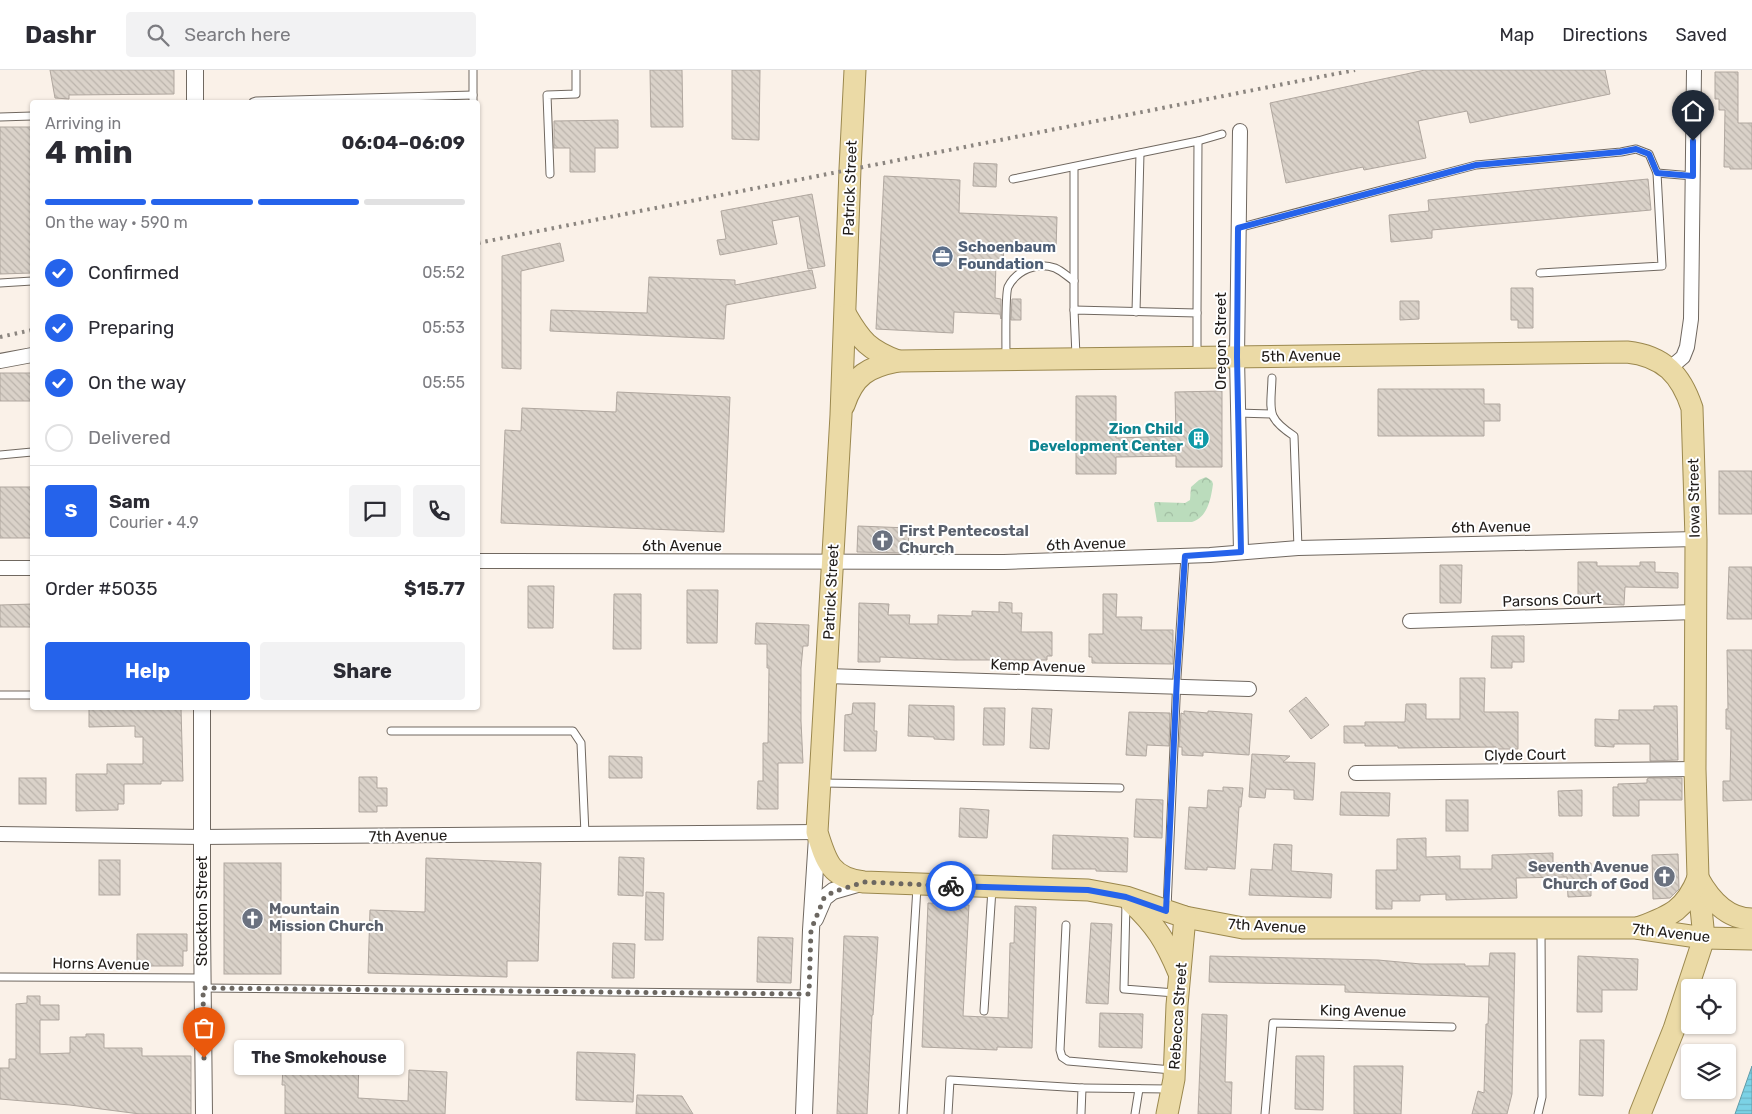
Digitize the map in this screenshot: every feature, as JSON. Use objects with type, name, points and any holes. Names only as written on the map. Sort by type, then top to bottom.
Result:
[{"type":"main road","name":"Patrick Street","points":[[817,832],[841,416],[855,70]]},
{"type":"main road","points":[[846,315],[861,339],[872,349],[898,361]]},
{"type":"main road","name":"5th Avenue","points":[[898,361],[1627,352],[1641,353],[1654,358],[1670,368]]},
{"type":"main road","points":[[841,416],[851,389],[864,373],[881,365],[898,361]]},
{"type":"main road","name":"Iowa Street","points":[[1670,368],[1686,391],[1692,408],[1696,539],[1695,769],[1698,878],[1704,938]]},
{"type":"main road","points":[[817,832],[824,854],[839,875],[850,881],[864,882]]},
{"type":"main road","points":[[1636,928],[1664,918],[1676,910],[1692,893],[1698,878]]},
{"type":"main road","name":"7th Avenue","points":[[1698,878],[1709,897],[1749,929]]},
{"type":"main road","name":"7th Avenue","points":[[864,882],[1088,890],[1126,897],[1176,914],[1243,928],[1636,928],[1704,938],[1749,929]]},
{"type":"main road","points":[[1126,897],[1154,925],[1164,941],[1179,985]]},
{"type":"main road","name":"Rebecca Street","points":[[1167,1114],[1173,1079],[1179,985],[1176,914]]},
{"type":"main road","points":[[1640,1114],[1674,1029],[1704,938]]},
{"type":"street","points":[[195,70],[195,100]]},
{"type":"street","points":[[1670,368],[1683,356],[1688,347],[1691,319],[1694,70]]},
{"type":"street","name":"Oregon Street","points":[[1240,131],[1237,413],[1241,552]]},
{"type":"street","points":[[0,361],[30,355]]},
{"type":"street","name":"6th Avenue","points":[[480,561],[1025,562],[1185,556],[1298,548],[1696,539]]},
{"type":"street","points":[[0,568],[30,568]]},
{"type":"street","name":"Parsons Court","points":[[1410,621],[1695,612]]},
{"type":"street","name":"Kemp Avenue","points":[[826,676],[1249,689]]},
{"type":"street","name":"Stockton Street","points":[[202,710],[204,1114]]},
{"type":"street","name":"Clyde Court","points":[[1356,773],[1695,769]]},
{"type":"street","name":"7th Avenue","points":[[0,834],[202,837],[817,832]]},
{"type":"street","name":"Patrick Street","points":[[804,1114],[817,832]]},
{"type":"street","name":"7th Avenue","points":[[811,930],[824,898],[833,892],[864,882]]},
{"type":"lane","points":[[364,100],[473,99],[473,70]]},
{"type":"lane","points":[[550,174],[547,95],[576,94],[576,70]]},
{"type":"lane","points":[[0,117],[30,116]]},
{"type":"lane","points":[[1013,180],[1198,141],[1222,134]]},
{"type":"lane","points":[[1198,141],[1198,357]]},
{"type":"lane","points":[[1238,228],[1476,165],[1636,149],[1649,154],[1657,173],[1662,266],[1540,273]]},
{"type":"lane","points":[[1136,312],[1140,153]]},
{"type":"lane","points":[[1074,167],[1076,359]]},
{"type":"lane","points":[[1657,173],[1693,176]]},
{"type":"lane","points":[[1006,360],[1008,289],[1015,278],[1022,271],[1044,266],[1055,268],[1074,282]]},
{"type":"lane","points":[[0,283],[30,281]]},
{"type":"lane","points":[[1074,310],[1197,313]]},
{"type":"lane","points":[[1272,378],[1271,414],[1276,423],[1294,436],[1298,548]]},
{"type":"lane","points":[[1237,413],[1271,414]]},
{"type":"lane","points":[[0,454],[30,452]]},
{"type":"lane","points":[[1176,914],[1177,687],[1185,556]]},
{"type":"lane","points":[[0,695],[30,695]]},
{"type":"lane","points":[[391,731],[573,732],[582,743],[585,834]]},
{"type":"lane","points":[[820,783],[1120,788]]},
{"type":"lane","points":[[903,1114],[917,885]]},
{"type":"lane","points":[[984,1011],[992,887]]},
{"type":"lane","points":[[1126,897],[1124,989],[1179,985]]},
{"type":"lane","points":[[1066,925],[1060,1050],[1062,1056],[1068,1061],[1173,1079]]},
{"type":"lane","points":[[1538,1114],[1542,1098],[1541,928]]},
{"type":"lane","name":"Horns Avenue","points":[[0,977],[202,983],[809,994]]},
{"type":"lane","name":"King Avenue","points":[[1265,1114],[1273,1023],[1452,1027]]},
{"type":"lane","points":[[948,1114],[950,1080],[1082,1088],[1139,1089],[1173,1079]]},
{"type":"lane","points":[[1081,1114],[1082,1088]]},
{"type":"lane","points":[[1135,1114],[1139,1089]]},
{"type":"green space","points":[[1206,477],[1213,484],[1210,501],[1202,516],[1192,522],[1157,522],[1155,502],[1185,503],[1190,500],[1191,487]]},
{"type":"water","points":[[1752,1066],[1752,1114],[1735,1114]]},
{"type":"building","points":[[50,70],[174,70],[174,94],[69,95],[69,99],[55,98]]},
{"type":"building","points":[[650,70],[682,70],[683,127],[651,127]]},
{"type":"building","points":[[732,70],[760,70],[759,140],[732,139]]},
{"type":"building","points":[[1425,70],[1605,70],[1610,94],[1470,123],[1467,111],[1418,121],[1426,158],[1364,170],[1363,167],[1286,183],[1270,103]]},
{"type":"building","points":[[1715,72],[1738,72],[1738,123],[1752,123],[1752,169],[1730,169],[1730,167],[1724,167],[1725,110],[1719,110],[1719,99],[1715,99]]},
{"type":"building","points":[[618,120],[618,148],[595,148],[595,172],[570,172],[570,148],[554,148],[554,121]]},
{"type":"building","points":[[0,127],[30,127],[30,273],[0,274]]},
{"type":"building","points":[[974,163],[997,164],[996,187],[973,186]]},
{"type":"building","name":"Schoenbaum Foundation","points":[[884,176],[960,180],[959,213],[1057,217],[1056,249],[1004,247],[1003,262],[996,262],[995,298],[1001,299],[1001,319],[1000,314],[954,312],[953,333],[876,329]]},
{"type":"building","points":[[1648,179],[1651,210],[1432,230],[1432,238],[1391,242],[1389,215],[1429,211],[1428,200]]},
{"type":"building","points":[[812,194],[825,266],[808,269],[799,216],[772,221],[777,244],[720,255],[717,240],[726,239],[721,211]]},
{"type":"building","points":[[560,243],[564,261],[521,271],[521,369],[502,368],[502,256]]},
{"type":"building","points":[[812,270],[816,288],[726,305],[724,339],[550,331],[551,310],[647,313],[649,277],[735,280],[735,285]]},
{"type":"building","points":[[1511,288],[1533,288],[1533,328],[1518,328],[1518,320],[1511,320]]},
{"type":"building","points":[[1012,299],[1021,299],[1021,320],[1011,320]]},
{"type":"building","points":[[1400,301],[1419,301],[1419,319],[1400,320]]},
{"type":"building","points":[[0,373],[30,373],[30,401],[0,401]]},
{"type":"building","points":[[1378,389],[1484,389],[1484,404],[1500,404],[1500,421],[1484,421],[1484,436],[1378,436]]},
{"type":"building","points":[[1222,391],[1222,467],[1176,467],[1176,456],[1116,457],[1116,474],[1076,474],[1076,396],[1116,396],[1116,438],[1176,436],[1175,392]]},
{"type":"building","points":[[617,392],[730,397],[724,532],[501,523],[505,430],[521,431],[522,408],[616,412]]},
{"type":"building","points":[[1719,471],[1752,471],[1752,514],[1719,514]]},
{"type":"building","points":[[0,487],[30,487],[30,538],[0,538]]},
{"type":"building","name":"First Pentecostal Church","points":[[858,526],[909,528],[908,553],[857,552]]},
{"type":"building","points":[[1578,562],[1597,562],[1597,566],[1640,566],[1640,562],[1655,562],[1655,572],[1678,573],[1678,588],[1625,587],[1624,605],[1603,604],[1603,600],[1578,599]]},
{"type":"building","points":[[1440,565],[1462,565],[1461,603],[1440,603]]},
{"type":"building","points":[[1729,567],[1752,567],[1752,619],[1727,619]]},
{"type":"building","points":[[528,586],[554,586],[553,628],[528,628]]},
{"type":"building","points":[[687,590],[718,590],[717,643],[687,643]]},
{"type":"building","points":[[614,594],[641,594],[641,649],[613,649]]},
{"type":"building","points":[[1103,594],[1117,594],[1116,617],[1142,617],[1141,630],[1173,630],[1173,664],[1092,663],[1092,657],[1089,657],[1089,634],[1103,634]]},
{"type":"building","points":[[999,602],[1012,603],[1012,613],[1022,613],[1021,632],[1052,632],[1052,656],[1047,656],[1047,660],[955,660],[880,657],[880,662],[858,662],[859,603],[889,604],[888,615],[910,615],[909,624],[938,624],[938,615],[972,616],[972,611],[999,612]]},
{"type":"building","points":[[30,604],[30,627],[0,627],[0,605]]},
{"type":"building","points":[[756,623],[809,625],[808,646],[803,646],[801,668],[803,763],[778,763],[778,809],[757,809],[758,781],[763,781],[763,743],[768,743],[769,668],[767,668],[767,644],[755,644]]},
{"type":"building","points":[[1492,636],[1524,636],[1524,662],[1512,662],[1512,668],[1491,668]]},
{"type":"building","points":[[1727,650],[1752,650],[1752,800],[1723,801],[1723,781],[1730,781],[1731,729],[1726,729],[1726,709],[1728,709]]},
{"type":"building","points":[[1460,678],[1485,678],[1484,712],[1518,712],[1518,749],[1496,749],[1496,747],[1398,748],[1398,746],[1365,746],[1365,743],[1344,743],[1344,726],[1365,726],[1365,722],[1405,722],[1406,704],[1426,704],[1426,719],[1460,719]]},
{"type":"building","points":[[1306,697],[1329,725],[1311,739],[1289,711]]},
{"type":"building","points":[[853,703],[875,703],[874,731],[877,731],[876,751],[844,751],[845,715],[852,714]]},
{"type":"building","points":[[909,705],[954,706],[954,740],[908,736]]},
{"type":"building","points":[[1654,706],[1677,706],[1678,760],[1650,761],[1650,744],[1614,744],[1614,747],[1595,746],[1595,719],[1619,720],[1619,710],[1654,710]]},
{"type":"building","points":[[984,708],[1005,708],[1004,745],[983,745]]},
{"type":"building","points":[[1032,708],[1052,709],[1049,749],[1030,748]]},
{"type":"building","points":[[89,710],[181,710],[183,781],[161,781],[161,784],[124,784],[124,804],[118,804],[118,810],[76,811],[76,774],[107,774],[107,764],[143,764],[143,737],[135,737],[135,726],[89,727]]},
{"type":"building","points":[[1184,711],[1252,714],[1249,755],[1203,752],[1203,756],[1182,755],[1182,747],[1179,747],[1181,713],[1184,714]]},
{"type":"building","points":[[1129,712],[1170,713],[1169,746],[1147,745],[1146,756],[1126,755]]},
{"type":"building","points":[[1252,754],[1290,756],[1283,762],[1315,763],[1313,800],[1294,799],[1294,790],[1266,789],[1265,798],[1249,797]]},
{"type":"building","points":[[609,756],[642,757],[642,778],[609,778]]},
{"type":"building","points":[[359,777],[377,777],[377,788],[387,788],[387,806],[377,806],[377,812],[359,812]]},
{"type":"building","points":[[19,778],[46,778],[46,804],[19,804]]},
{"type":"building","points":[[1649,778],[1682,778],[1682,800],[1639,800],[1639,816],[1613,816],[1613,787],[1618,787],[1618,784],[1647,783]]},
{"type":"building","points":[[1223,787],[1243,788],[1241,807],[1239,807],[1235,869],[1207,867],[1207,870],[1185,869],[1189,807],[1207,808],[1208,790],[1223,791]]},
{"type":"building","points":[[1582,790],[1582,816],[1559,816],[1558,791]]},
{"type":"building","points":[[1341,792],[1390,793],[1389,816],[1340,815]]},
{"type":"building","points":[[1136,799],[1163,800],[1162,838],[1134,837]]},
{"type":"building","points":[[1446,800],[1468,800],[1468,831],[1446,831]]},
{"type":"building","points":[[960,808],[989,810],[987,838],[959,837]]},
{"type":"building","points":[[1053,835],[1128,838],[1127,872],[1096,871],[1096,869],[1052,869]]},
{"type":"building","points":[[1426,838],[1426,857],[1460,856],[1460,869],[1492,869],[1492,855],[1553,853],[1553,863],[1591,863],[1591,896],[1568,897],[1567,877],[1516,878],[1517,898],[1446,900],[1446,894],[1420,895],[1420,901],[1392,901],[1392,909],[1376,909],[1376,870],[1397,870],[1397,839]]},
{"type":"building","points":[[1274,844],[1292,845],[1291,871],[1332,874],[1331,898],[1249,895],[1251,869],[1272,870]]},
{"type":"building","name":"Seventh Avenue Church of God","points":[[1678,854],[1679,889],[1670,898],[1653,899],[1652,855]]},
{"type":"building","points":[[619,857],[644,858],[643,896],[618,895]]},
{"type":"building","points":[[426,858],[541,863],[538,961],[507,961],[507,977],[368,973],[370,910],[425,912]]},
{"type":"building","points":[[99,860],[120,860],[120,895],[99,895]]},
{"type":"building","name":"Mountain Mission Church","points":[[224,863],[281,863],[281,974],[224,974]]},
{"type":"building","points":[[646,892],[664,893],[663,940],[645,940]]},
{"type":"building","points":[[928,903],[969,905],[963,1016],[1008,1018],[1010,943],[1014,943],[1015,906],[1036,907],[1032,1048],[997,1047],[997,1050],[922,1047]]},
{"type":"building","points":[[1091,923],[1112,924],[1108,1004],[1086,1003]]},
{"type":"building","points":[[137,934],[187,934],[187,951],[183,951],[183,966],[137,966]]},
{"type":"building","points":[[844,936],[878,937],[867,1114],[837,1114]]},
{"type":"building","points":[[758,937],[793,938],[791,983],[757,982]]},
{"type":"building","points":[[613,943],[635,944],[634,978],[612,978]]},
{"type":"building","points":[[1490,953],[1515,953],[1512,1094],[1507,1114],[1472,1114],[1478,1091],[1484,1093],[1486,1024],[1488,1024],[1489,997],[1345,992],[1345,985],[1209,982],[1210,956],[1378,960],[1421,964],[1489,966]]},
{"type":"building","points":[[1578,956],[1638,959],[1637,990],[1602,990],[1602,1012],[1577,1012]]},
{"type":"building","points":[[27,996],[40,996],[40,1005],[59,1005],[59,1020],[40,1020],[40,1054],[70,1053],[70,1037],[86,1037],[86,1034],[104,1034],[104,1048],[142,1048],[142,1056],[191,1056],[191,1114],[140,1114],[0,1099],[0,1068],[9,1068],[9,1059],[16,1059],[16,1004],[27,1003]]},
{"type":"building","points":[[1100,1013],[1143,1014],[1142,1048],[1099,1047]]},
{"type":"building","points":[[1202,1014],[1227,1015],[1225,1082],[1232,1082],[1231,1114],[1198,1114]]},
{"type":"building","points":[[1580,1040],[1604,1040],[1603,1096],[1579,1095]]},
{"type":"building","points":[[577,1052],[635,1054],[633,1102],[576,1100]]},
{"type":"building","points":[[340,1054],[359,1054],[358,1098],[408,1101],[409,1070],[447,1072],[445,1114],[285,1114],[285,1085],[282,1085],[283,1068],[318,1067],[318,1056],[340,1057]]},
{"type":"building","points":[[1296,1056],[1324,1056],[1323,1110],[1295,1109]]},
{"type":"building","points":[[1354,1066],[1403,1066],[1401,1114],[1354,1114]]},
{"type":"building","points":[[637,1095],[682,1096],[693,1114],[636,1114]]},
{"type":"railway","points":[[480,243],[1355,70]]},
{"type":"railway","points":[[0,337],[30,330]]},
{"type":"way so far","points":[[204,1058],[203,988],[809,994],[811,930],[824,898],[833,892],[864,882],[951,886]]},
{"type":"place","name":"Schoenbaum Foundation","points":[[942,256]]},
{"type":"place","name":"Zion Child Development Center","points":[[1199,438]]},
{"type":"place","name":"First Pentecostal Church","points":[[883,540]]},
{"type":"place","name":"Seventh Avenue Church of God","points":[[1665,876]]},
{"type":"place","name":"Mountain Mission Church","points":[[253,918]]},
{"type":"place","name":"The Smokehouse","points":[[204,1058]]},
{"type":"route","points":[[951,886],[1088,890],[1126,897],[1166,911],[1177,677],[1185,556],[1241,552],[1237,357],[1238,228],[1476,165],[1636,149],[1649,154],[1657,173],[1693,176],[1693,141]]}]
